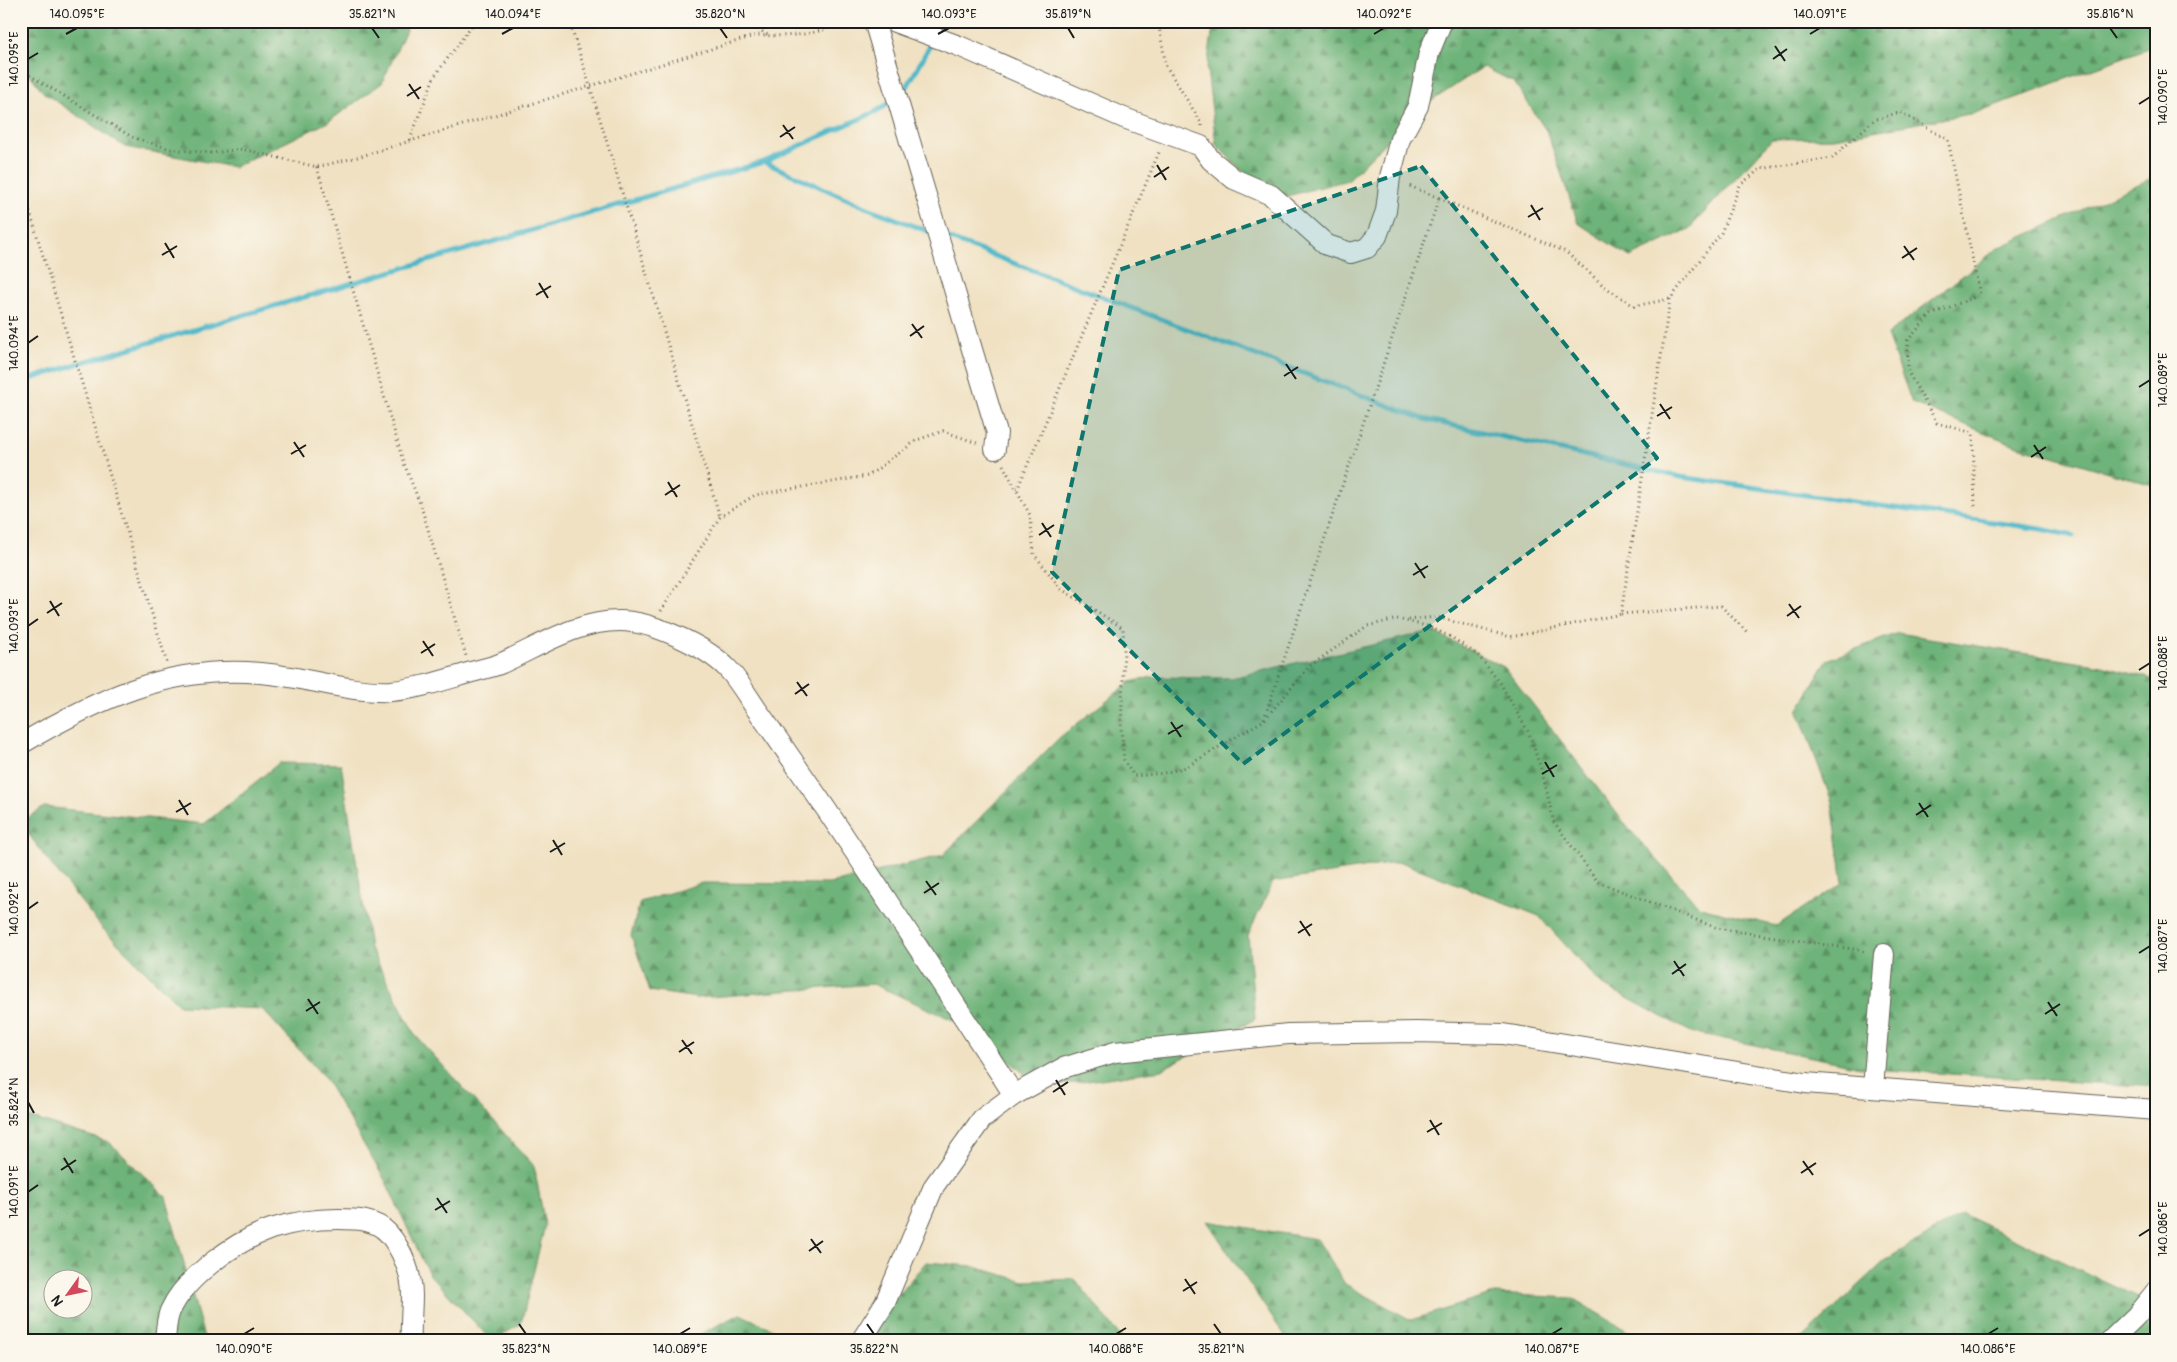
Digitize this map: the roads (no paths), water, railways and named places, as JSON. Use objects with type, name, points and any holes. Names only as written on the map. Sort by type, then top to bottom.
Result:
[{"type":"street","points":[[874,21],[997,433],[995,449]]},
{"type":"street","points":[[892,21],[959,46],[1124,118],[1201,146],[1211,160],[1234,178],[1271,195],[1327,246],[1351,253],[1367,248],[1377,236],[1386,211],[1390,178],[1400,139],[1418,106],[1429,53],[1442,21]]},
{"type":"street","points":[[21,744],[88,708],[129,690],[171,678],[211,672],[259,673],[372,690],[392,691],[423,686],[498,665],[555,637],[588,625],[621,621],[651,625],[687,640],[727,668],[784,747],[911,935],[1014,1095]]},
{"type":"street","points":[[1873,1088],[1884,954]]},
{"type":"street","points":[[861,1341],[885,1303],[934,1186],[982,1119],[1014,1095],[1063,1068],[1115,1052],[1288,1034],[1416,1032],[1504,1034],[1805,1082],[2156,1110]]},
{"type":"street","points":[[165,1341],[166,1322],[175,1301],[198,1275],[230,1251],[261,1234],[293,1224],[312,1220],[351,1219],[366,1220],[382,1228],[388,1233],[403,1257],[411,1281],[411,1341]]},
{"type":"street","points":[[2110,1341],[2136,1316],[2156,1291]]},
{"type":"waterway","points":[[937,33],[945,21]]},
{"type":"waterway","points":[[902,96],[933,40]]},
{"type":"waterway","points":[[21,382],[764,162],[875,112],[893,101]]},
{"type":"waterway","points":[[764,162],[868,208],[932,233]]},
{"type":"waterway","points":[[945,237],[1424,419],[1681,477],[2041,529],[2074,536]]}]
